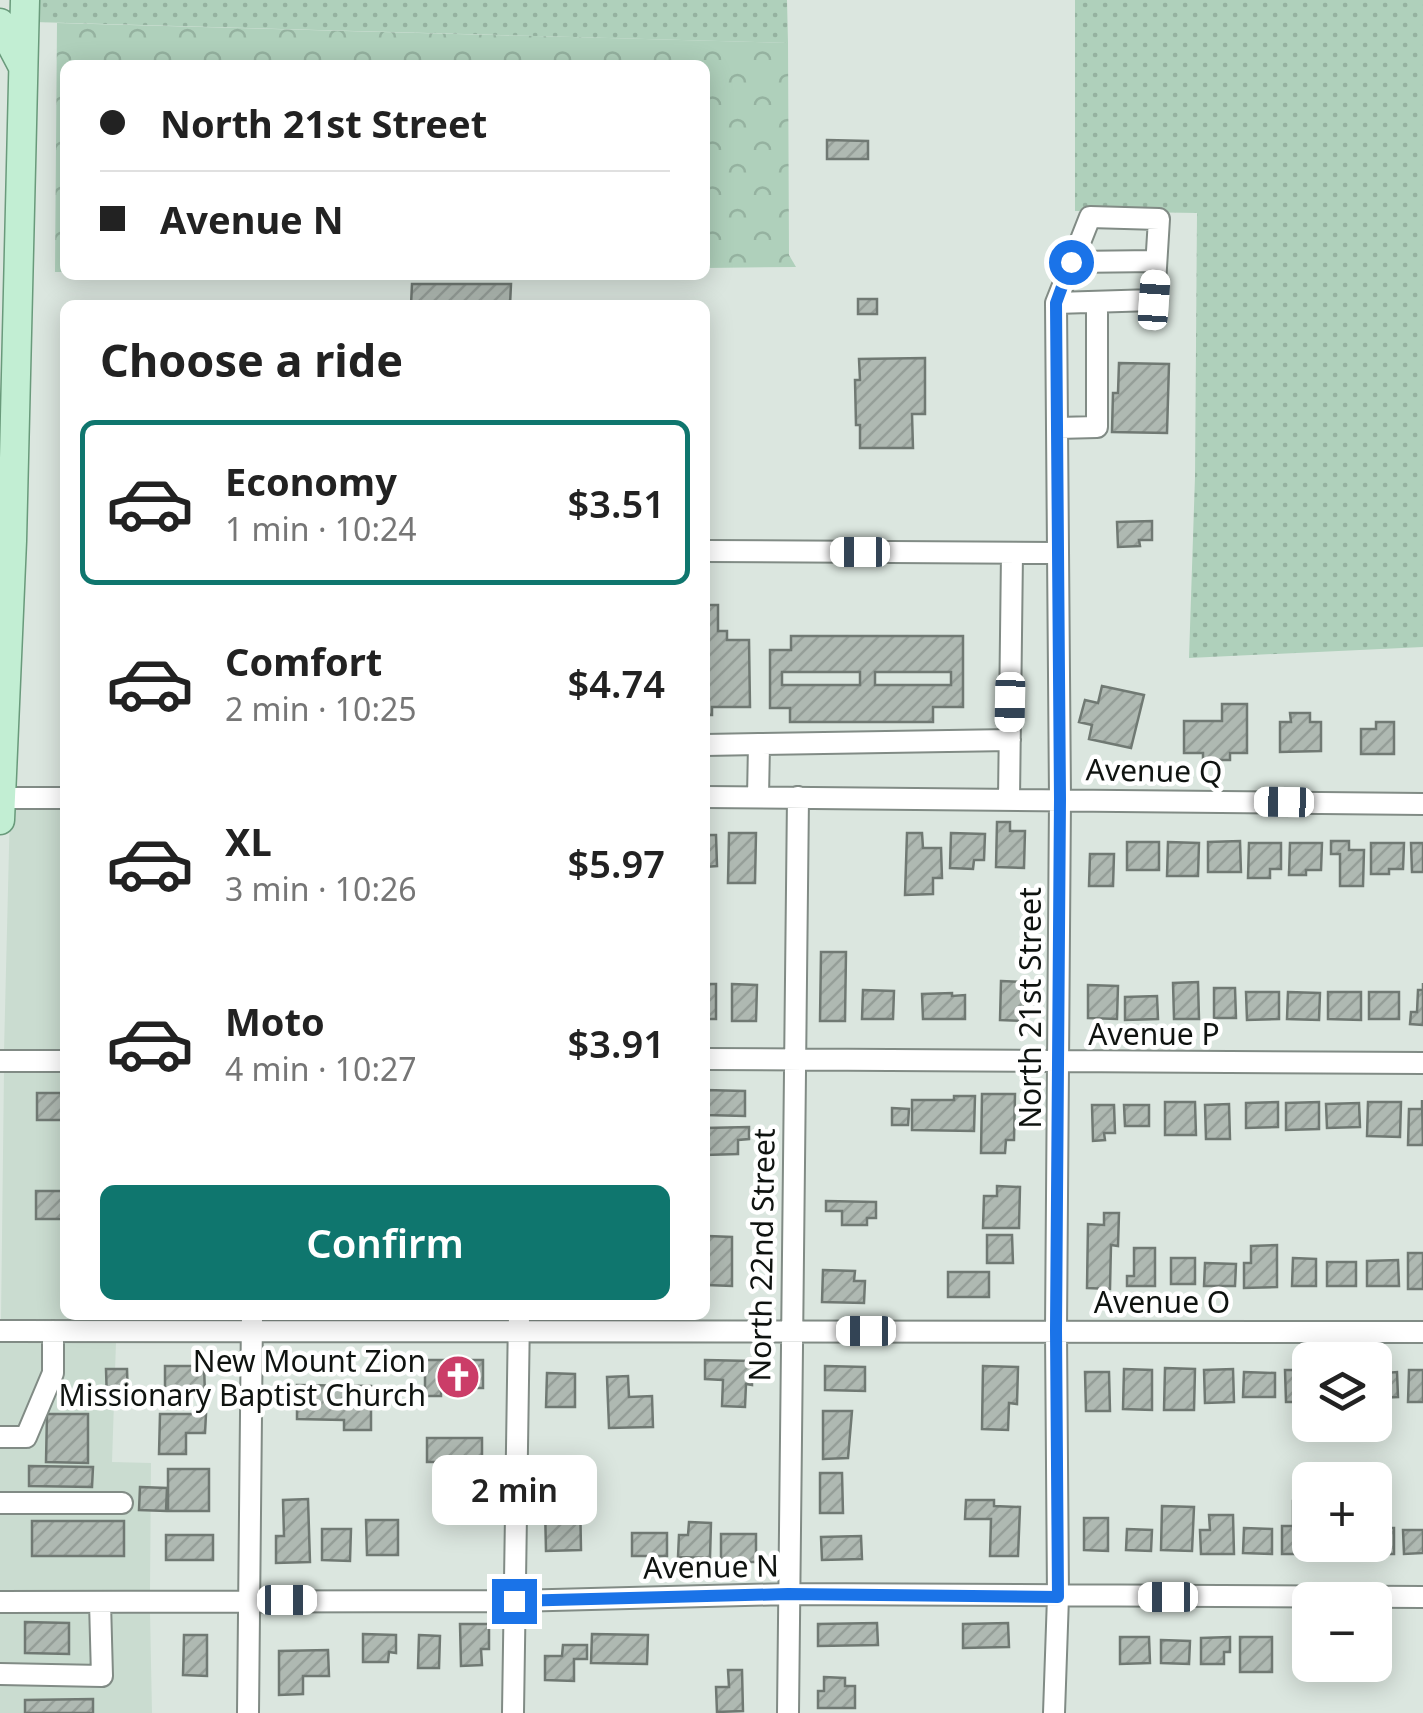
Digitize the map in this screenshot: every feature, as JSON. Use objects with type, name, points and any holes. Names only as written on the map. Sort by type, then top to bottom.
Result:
[{"type":"main road","points":[[0,820],[12,542],[25,0]]},
{"type":"main road","points":[[0,23],[23,66]]},
{"type":"street","points":[[1090,217],[1159,219],[1154,300],[1056,303],[1071,262],[1090,217]]},
{"type":"street","points":[[1071,262],[1156,260]]},
{"type":"street","points":[[1057,428],[1097,427],[1098,302]]},
{"type":"street","name":"North 21st Street","points":[[1054,1713],[1058,1597],[1060,799],[1056,303]]},
{"type":"street","points":[[710,551],[1056,553]]},
{"type":"street","points":[[1009,799],[1012,553]]},
{"type":"street","points":[[710,745],[1010,740]]},
{"type":"street","points":[[758,797],[759,744]]},
{"type":"street","name":"Avenue Q","points":[[710,797],[1423,804]]},
{"type":"street","name":"North 22nd Street","points":[[788,1713],[798,797]]},
{"type":"street","points":[[0,798],[60,798]]},
{"type":"street","name":"Avenue P","points":[[710,1059],[1423,1063]]},
{"type":"street","points":[[0,1061],[60,1061]]},
{"type":"street","points":[[513,1713],[519,1323]]},
{"type":"street","name":"Avenue O","points":[[0,1331],[251,1324],[519,1323],[790,1331],[1423,1332]]},
{"type":"street","points":[[248,1713],[251,1324]]},
{"type":"street","points":[[0,1437],[26,1437],[53,1373],[54,1331]]},
{"type":"street","points":[[0,1503],[122,1503]]},
{"type":"street","name":"Avenue N","points":[[0,1602],[514,1601],[788,1594],[1423,1597]]},
{"type":"street","points":[[7,1675],[102,1676],[100,1602]]},
{"type":"shaded area","points":[[10,808],[60,808],[60,1051],[4,1051]]},
{"type":"shaded area","points":[[4,1071],[60,1072],[60,1320],[117,1321],[1,1321]]},
{"type":"shaded area","points":[[0,1341],[116,1342],[112,1462],[151,1463],[150,1591],[0,1592]]},
{"type":"shaded area","points":[[150,1612],[152,1713],[0,1713],[0,1613]]},
{"type":"green space","points":[[34,0],[787,0],[788,43],[34,22]]},
{"type":"green space","points":[[1075,0],[1423,0],[1423,647],[1189,658],[1197,213],[1075,211]]},
{"type":"green space","points":[[57,23],[788,43],[789,255],[796,267],[710,268],[710,60],[60,60],[60,272],[55,272]]},
{"type":"building","points":[[827,140],[868,141],[868,159],[827,159]]},
{"type":"building","points":[[412,284],[511,284],[510,300],[411,300]]},
{"type":"building","points":[[858,299],[877,299],[877,314],[858,314]]},
{"type":"building","points":[[925,358],[925,414],[912,414],[913,448],[860,448],[855,380],[860,380],[859,359]]},
{"type":"building","points":[[1119,363],[1169,364],[1167,433],[1112,432]]},
{"type":"building","points":[[1152,521],[1152,540],[1139,540],[1140,546],[1118,547],[1117,522]]},
{"type":"building","points":[[710,605],[718,605],[718,631],[727,631],[727,640],[749,640],[750,707],[712,707],[712,715]]},
{"type":"building","points":[[791,636],[963,636],[963,707],[933,707],[933,722],[790,722],[790,708],[770,708],[770,650],[791,650]],"holes":[[[782,672],[860,672],[860,685],[782,685]],[[875,672],[951,672],[951,685],[875,685]]]},
{"type":"building","points":[[1102,686],[1144,695],[1131,748],[1089,739],[1092,725],[1079,722],[1085,700],[1098,703]]},
{"type":"building","points":[[1222,704],[1247,704],[1247,753],[1230,753],[1230,760],[1203,760],[1203,753],[1184,753],[1184,721],[1222,721]]},
{"type":"building","points":[[1290,713],[1310,713],[1310,722],[1321,722],[1321,751],[1280,752],[1280,722],[1291,722]]},
{"type":"building","points":[[1376,722],[1394,722],[1394,754],[1361,754],[1361,729],[1376,729]]},
{"type":"building","points":[[997,822],[1010,822],[1010,831],[1025,831],[1024,868],[996,867]]},
{"type":"building","points":[[729,833],[756,833],[755,883],[728,883]]},
{"type":"building","points":[[907,833],[922,833],[923,848],[941,848],[942,878],[933,878],[933,894],[905,895]]},
{"type":"building","points":[[951,833],[985,834],[984,860],[974,860],[973,869],[950,868]]},
{"type":"building","points":[[710,835],[716,835],[717,866],[710,867]]},
{"type":"building","points":[[1240,841],[1241,872],[1208,872],[1208,842]]},
{"type":"building","points":[[1331,841],[1349,841],[1349,850],[1364,850],[1363,886],[1340,886],[1340,854],[1331,854]]},
{"type":"building","points":[[1127,842],[1159,842],[1159,870],[1127,870]]},
{"type":"building","points":[[1168,842],[1199,843],[1198,876],[1167,876]]},
{"type":"building","points":[[1249,843],[1281,843],[1281,869],[1270,869],[1270,878],[1248,878]]},
{"type":"building","points":[[1290,843],[1322,843],[1321,870],[1289,875]]},
{"type":"building","points":[[1371,843],[1404,843],[1403,869],[1371,874]]},
{"type":"building","points":[[1411,843],[1423,843],[1423,872],[1412,872]]},
{"type":"building","points":[[1090,854],[1114,854],[1113,886],[1089,886]]},
{"type":"building","points":[[821,952],[846,952],[845,1021],[820,1021]]},
{"type":"building","points":[[1001,981],[1025,982],[1024,1021],[1000,1020]]},
{"type":"building","points":[[1198,982],[1199,1019],[1174,1019],[1173,983]]},
{"type":"building","points":[[710,984],[716,984],[716,1019],[710,1019]]},
{"type":"building","points":[[732,984],[757,985],[756,1021],[732,1021]]},
{"type":"building","points":[[1088,985],[1118,986],[1117,1019],[1088,1018]]},
{"type":"building","points":[[1214,988],[1235,988],[1236,1018],[1214,1018]]},
{"type":"building","points":[[863,990],[894,991],[893,1019],[862,1019]]},
{"type":"building","points":[[1418,990],[1423,990],[1423,1025],[1410,1024],[1411,1012],[1417,1012]]},
{"type":"building","points":[[1246,992],[1279,992],[1279,1019],[1247,1020]]},
{"type":"building","points":[[1288,992],[1320,993],[1319,1020],[1287,1019]]},
{"type":"building","points":[[1328,992],[1361,992],[1361,1020],[1328,1019]]},
{"type":"building","points":[[1369,992],[1399,992],[1399,1019],[1369,1019]]},
{"type":"building","points":[[922,994],[965,995],[965,1019],[923,1019]]},
{"type":"building","points":[[1157,996],[1158,1019],[1125,1020],[1125,997]]},
{"type":"building","points":[[710,1090],[745,1091],[745,1116],[710,1115]]},
{"type":"building","points":[[37,1093],[60,1093],[60,1120],[37,1120]]},
{"type":"building","points":[[982,1094],[1015,1094],[1014,1140],[1006,1140],[1005,1153],[981,1153]]},
{"type":"building","points":[[954,1096],[975,1096],[974,1131],[912,1130],[912,1100],[954,1100]]},
{"type":"building","points":[[1422,1100],[1423,1145],[1408,1145],[1409,1109],[1422,1109]]},
{"type":"building","points":[[1165,1102],[1195,1102],[1196,1135],[1165,1135]]},
{"type":"building","points":[[1278,1102],[1278,1127],[1246,1128],[1246,1103]]},
{"type":"building","points":[[1319,1102],[1319,1129],[1286,1130],[1286,1103]]},
{"type":"building","points":[[1368,1102],[1401,1102],[1400,1137],[1367,1136]]},
{"type":"building","points":[[1359,1103],[1360,1127],[1327,1128],[1326,1104]]},
{"type":"building","points":[[1229,1104],[1230,1139],[1206,1139],[1205,1105]]},
{"type":"building","points":[[1092,1105],[1114,1105],[1115,1133],[1104,1133],[1105,1140],[1093,1141]]},
{"type":"building","points":[[1124,1105],[1149,1105],[1149,1126],[1125,1126]]},
{"type":"building","points":[[892,1108],[909,1109],[908,1125],[892,1125]]},
{"type":"building","points":[[749,1127],[749,1139],[738,1140],[738,1154],[710,1155],[710,1128]]},
{"type":"building","points":[[997,1186],[1020,1187],[1019,1228],[983,1228],[984,1196],[997,1196]]},
{"type":"building","points":[[36,1191],[60,1191],[60,1219],[36,1219]]},
{"type":"building","points":[[826,1201],[876,1202],[876,1218],[867,1218],[867,1225],[842,1225],[842,1211],[826,1211]]},
{"type":"building","points":[[1104,1213],[1119,1213],[1118,1246],[1111,1245],[1110,1289],[1087,1288],[1088,1224],[1104,1225]]},
{"type":"building","points":[[987,1235],[1012,1235],[1013,1263],[987,1263]]},
{"type":"building","points":[[710,1236],[732,1237],[732,1286],[710,1285]]},
{"type":"building","points":[[1277,1245],[1277,1287],[1244,1288],[1244,1263],[1251,1263],[1251,1246]]},
{"type":"building","points":[[1134,1248],[1155,1248],[1155,1286],[1127,1286],[1127,1276],[1134,1276]]},
{"type":"building","points":[[1408,1253],[1423,1253],[1423,1289],[1408,1289]]},
{"type":"building","points":[[1171,1258],[1195,1258],[1195,1284],[1171,1284]]},
{"type":"building","points":[[1293,1258],[1316,1259],[1316,1286],[1292,1286]]},
{"type":"building","points":[[1398,1260],[1399,1286],[1367,1286],[1367,1261]]},
{"type":"building","points":[[1327,1262],[1356,1262],[1356,1286],[1327,1286]]},
{"type":"building","points":[[1205,1263],[1236,1264],[1235,1286],[1204,1286]]},
{"type":"building","points":[[823,1270],[855,1271],[854,1281],[865,1281],[864,1303],[822,1302]]},
{"type":"building","points":[[948,1272],[989,1272],[989,1297],[948,1297]]},
{"type":"building","name":"New Mount Zion Missionary Baptist Church","points":[[425,1360],[483,1360],[483,1388],[441,1388],[441,1396],[425,1396]]},
{"type":"building","points":[[705,1360],[752,1361],[752,1385],[746,1384],[745,1407],[722,1406],[723,1380],[705,1379]]},
{"type":"building","points":[[165,1366],[204,1366],[205,1394],[165,1394]]},
{"type":"building","points":[[825,1366],[865,1367],[865,1391],[825,1390]]},
{"type":"building","points":[[983,1366],[1018,1367],[1017,1404],[1009,1403],[1008,1430],[982,1429]]},
{"type":"building","points":[[1165,1368],[1195,1369],[1194,1410],[1164,1410]]},
{"type":"building","points":[[106,1369],[127,1369],[128,1401],[107,1402]]},
{"type":"building","points":[[1124,1369],[1152,1370],[1152,1410],[1123,1409]]},
{"type":"building","points":[[1233,1369],[1234,1402],[1205,1403],[1204,1370]]},
{"type":"building","points":[[1285,1370],[1292,1370],[1292,1402],[1286,1402]]},
{"type":"building","points":[[1409,1370],[1423,1370],[1423,1402],[1408,1402]]},
{"type":"building","points":[[1085,1372],[1109,1372],[1110,1411],[1086,1411]]},
{"type":"building","points":[[1244,1372],[1275,1373],[1275,1397],[1243,1397]]},
{"type":"building","points":[[1392,1372],[1397,1372],[1398,1397],[1392,1397]]},
{"type":"building","points":[[547,1373],[575,1374],[575,1407],[546,1407]]},
{"type":"building","points":[[628,1376],[629,1397],[652,1396],[653,1427],[609,1428],[607,1377]]},
{"type":"building","points":[[297,1385],[371,1386],[371,1430],[344,1430],[344,1420],[297,1419]]},
{"type":"building","points":[[823,1411],[852,1411],[848,1458],[823,1459]]},
{"type":"building","points":[[47,1414],[88,1414],[88,1463],[46,1462]]},
{"type":"building","points":[[160,1414],[206,1414],[205,1433],[186,1433],[186,1454],[159,1454]]},
{"type":"building","points":[[427,1438],[482,1438],[482,1462],[427,1462]]},
{"type":"building","points":[[29,1466],[93,1467],[92,1487],[29,1486]]},
{"type":"building","points":[[168,1469],[209,1469],[209,1511],[168,1511]]},
{"type":"building","points":[[820,1473],[842,1473],[843,1513],[820,1513]]},
{"type":"building","points":[[140,1487],[167,1488],[166,1511],[139,1510]]},
{"type":"building","points":[[580,1495],[581,1550],[546,1551],[545,1507],[562,1507],[562,1496]]},
{"type":"building","points":[[308,1499],[310,1562],[276,1563],[276,1536],[284,1536],[283,1500]]},
{"type":"building","points":[[966,1500],[994,1500],[994,1506],[1020,1507],[1018,1556],[990,1556],[991,1519],[965,1519]]},
{"type":"building","points":[[1162,1506],[1194,1507],[1192,1551],[1161,1550]]},
{"type":"building","points":[[1209,1515],[1233,1515],[1234,1554],[1201,1554],[1200,1530],[1210,1530]]},
{"type":"building","points":[[1084,1518],[1108,1518],[1108,1551],[1084,1550]]},
{"type":"building","points":[[366,1520],[398,1520],[398,1555],[367,1555]]},
{"type":"building","points":[[32,1521],[124,1521],[124,1556],[32,1556]]},
{"type":"building","points":[[689,1522],[711,1523],[710,1558],[678,1557],[679,1535],[688,1535]]},
{"type":"building","points":[[1282,1526],[1292,1526],[1292,1554],[1282,1554]]},
{"type":"building","points":[[1244,1528],[1272,1529],[1272,1554],[1243,1553]]},
{"type":"building","points":[[322,1529],[351,1529],[350,1561],[322,1560]]},
{"type":"building","points":[[1127,1529],[1152,1530],[1151,1551],[1126,1550]]},
{"type":"building","points":[[1403,1530],[1423,1530],[1423,1553],[1404,1554]]},
{"type":"building","points":[[632,1533],[667,1533],[667,1556],[632,1556]]},
{"type":"building","points":[[721,1534],[756,1534],[756,1562],[721,1562]]},
{"type":"building","points":[[166,1535],[213,1535],[213,1560],[166,1560]]},
{"type":"building","points":[[861,1536],[862,1559],[822,1560],[821,1537]]},
{"type":"building","points":[[25,1622],[69,1623],[69,1654],[25,1653]]},
{"type":"building","points":[[877,1623],[878,1645],[818,1646],[818,1624]]},
{"type":"building","points":[[1008,1623],[1009,1647],[963,1648],[963,1624]]},
{"type":"building","points":[[460,1624],[489,1624],[489,1649],[481,1649],[482,1665],[461,1666]]},
{"type":"building","points":[[363,1634],[396,1635],[396,1653],[389,1652],[388,1662],[363,1662]]},
{"type":"building","points":[[592,1634],[648,1635],[647,1664],[591,1663]]},
{"type":"building","points":[[184,1635],[207,1635],[207,1676],[183,1675]]},
{"type":"building","points":[[419,1635],[440,1636],[439,1668],[418,1668]]},
{"type":"building","points":[[1120,1637],[1149,1637],[1150,1663],[1120,1664]]},
{"type":"building","points":[[1230,1637],[1230,1652],[1224,1652],[1224,1664],[1201,1664],[1201,1638]]},
{"type":"building","points":[[1240,1637],[1272,1637],[1272,1672],[1240,1672]]},
{"type":"building","points":[[1161,1640],[1190,1641],[1189,1664],[1161,1663]]},
{"type":"building","points":[[563,1645],[587,1645],[587,1659],[574,1659],[574,1681],[545,1680],[545,1656],[562,1656]]},
{"type":"building","points":[[328,1650],[329,1676],[303,1676],[303,1694],[279,1695],[279,1651]]},
{"type":"building","points":[[728,1670],[742,1670],[743,1711],[717,1712],[716,1687],[729,1687]]},
{"type":"building","points":[[824,1677],[845,1678],[845,1686],[855,1686],[855,1708],[818,1708],[818,1691],[824,1691]]},
{"type":"building","points":[[93,1699],[93,1713],[25,1713],[25,1700]]},
{"type":"place","name":"New Mount Zion Missionary Baptist Church","points":[[458,1377]]},
{"type":"route","points":[[514,1601],[788,1594],[1058,1597],[1060,799],[1056,303],[1071,262]]}]
